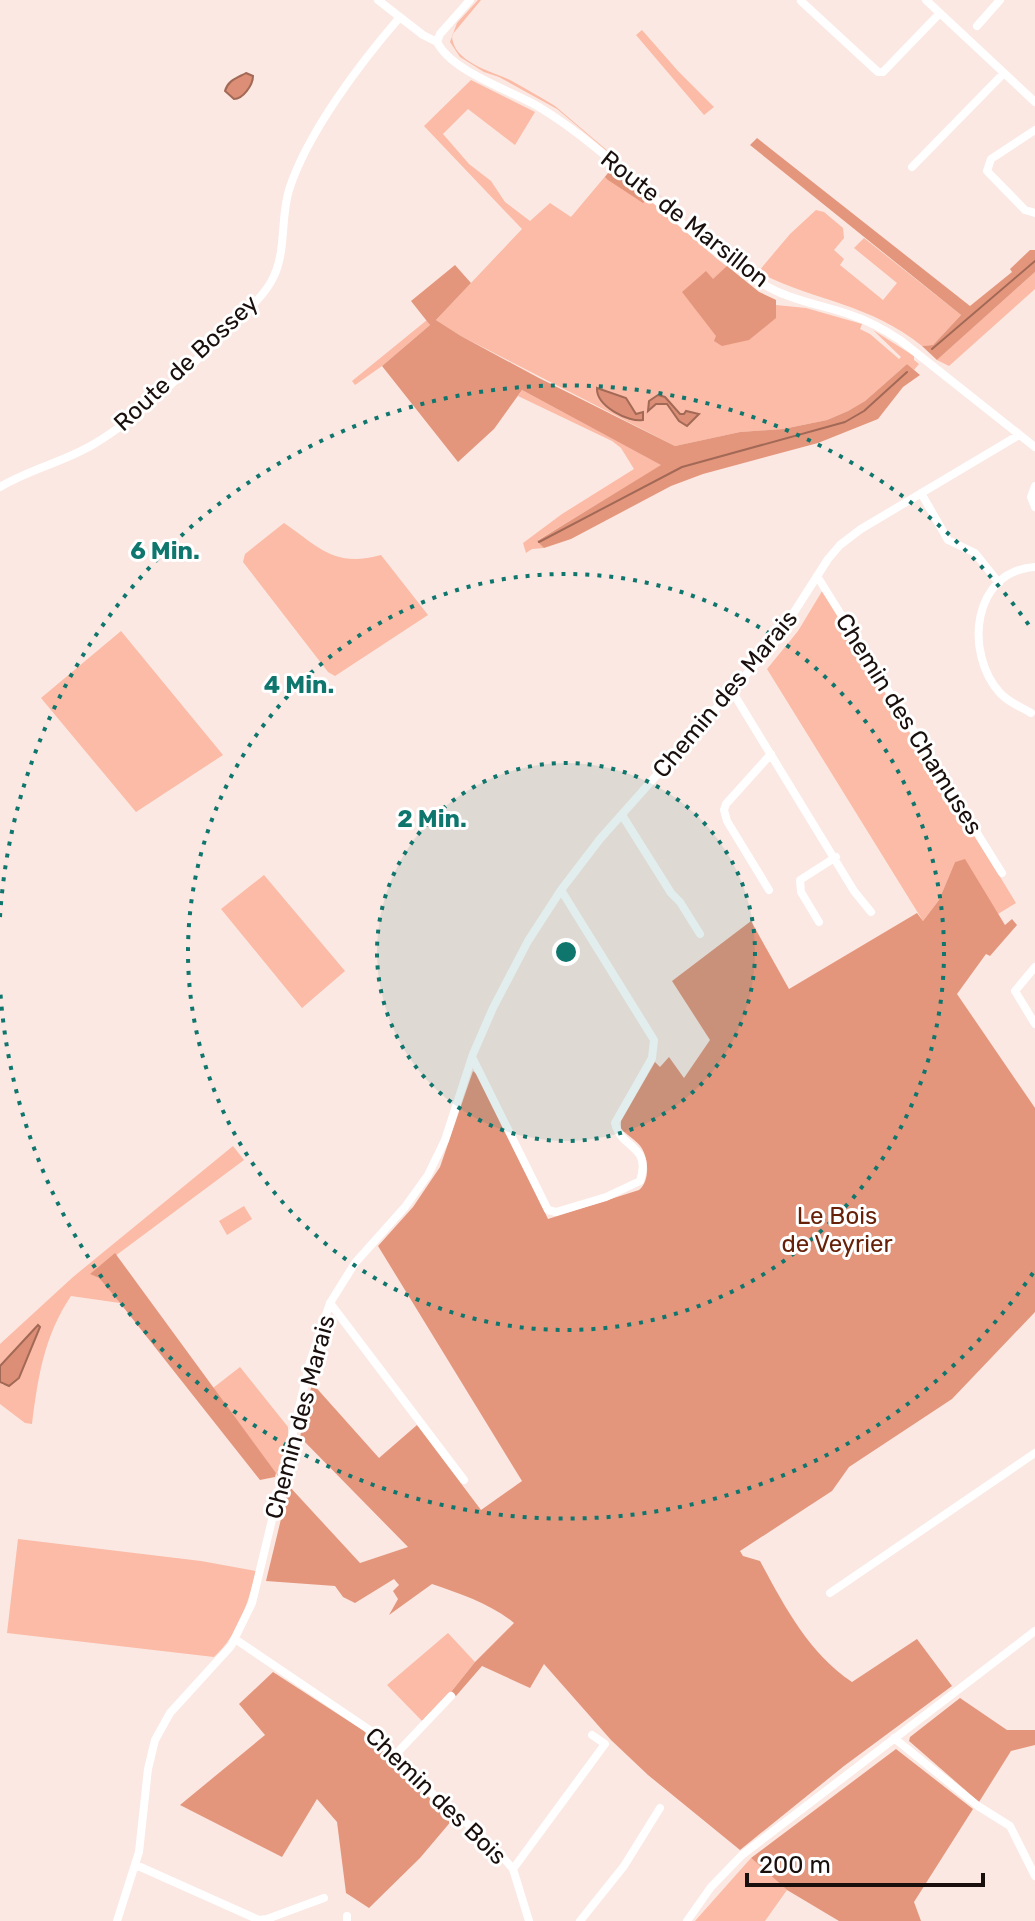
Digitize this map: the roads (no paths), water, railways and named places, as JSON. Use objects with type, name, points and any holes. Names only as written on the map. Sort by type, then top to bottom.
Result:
[{"type":"street","name":"Route de Marsillon","points":[[378,0],[423,35],[437,42],[442,50],[475,75],[560,121],[743,271],[786,296],[853,315],[885,330],[1035,447]]},
{"type":"street","points":[[437,42],[440,34],[470,0]]},
{"type":"street","points":[[926,0],[1035,102]]},
{"type":"street","points":[[977,26],[1000,0]]},
{"type":"street","points":[[801,1],[878,72],[883,72],[940,13]]},
{"type":"street","name":"Route de Bossey","points":[[0,487],[106,437],[188,368],[263,293],[274,277],[279,262],[284,209],[294,175],[310,143],[366,56],[400,17]]},
{"type":"street","points":[[912,167],[1003,74]]},
{"type":"street","points":[[1035,130],[991,159],[987,171],[1025,210],[1035,213]]},
{"type":"street","name":"Chemin des Marais","points":[[117,1921],[142,1837],[148,1769],[155,1740],[170,1713],[235,1639],[257,1586],[310,1362],[330,1303],[355,1263],[405,1207],[428,1175],[445,1140],[472,1057],[509,974],[561,890],[622,815],[781,635],[828,559],[845,540],[1019,435]]},
{"type":"street","points":[[1035,486],[1031,497],[1035,507]]},
{"type":"street","points":[[921,493],[948,540],[975,553],[999,583]]},
{"type":"street","points":[[1031,713],[998,691],[986,671],[980,653],[978,621],[999,583],[1021,569],[1035,567]]},
{"type":"street","name":"Chemin des Chamuses","points":[[817,576],[1002,873]]},
{"type":"street","points":[[732,691],[854,891],[871,912]]},
{"type":"street","points":[[769,890],[727,821],[724,810],[771,754]]},
{"type":"street","points":[[622,815],[700,934]]},
{"type":"street","points":[[819,922],[801,892],[800,880],[836,857]]},
{"type":"street","points":[[472,1057],[545,1206],[556,1212],[606,1197],[640,1181],[644,1165],[641,1154],[618,1132],[615,1123],[657,1054],[652,1034],[561,890]]},
{"type":"street","points":[[1035,967],[1015,991],[1035,1024]]},
{"type":"street","points":[[330,1303],[464,1480]]},
{"type":"street","points":[[830,1593],[1035,1453]]},
{"type":"street","points":[[687,1921],[711,1887],[742,1855],[1035,1631]]},
{"type":"street","name":"Chemin des Bois","points":[[235,1639],[367,1728],[441,1803],[493,1846],[513,1869],[529,1921]]},
{"type":"street","points":[[395,1755],[451,1696]]},
{"type":"street","points":[[513,1869],[605,1744],[592,1735]]},
{"type":"street","points":[[894,1738],[978,1806],[1010,1826],[1035,1876]]},
{"type":"street","points":[[580,1921],[624,1866],[660,1808]]},
{"type":"street","points":[[136,1865],[259,1920],[324,1898]]},
{"type":"waterway","points":[[932,349],[1035,261]]},
{"type":"waterway","points":[[539,542],[682,467],[845,422],[864,411],[907,372]]},
{"type":"park label","name":"Le Bois de Veyrier","points":[[837,1230]]}]
